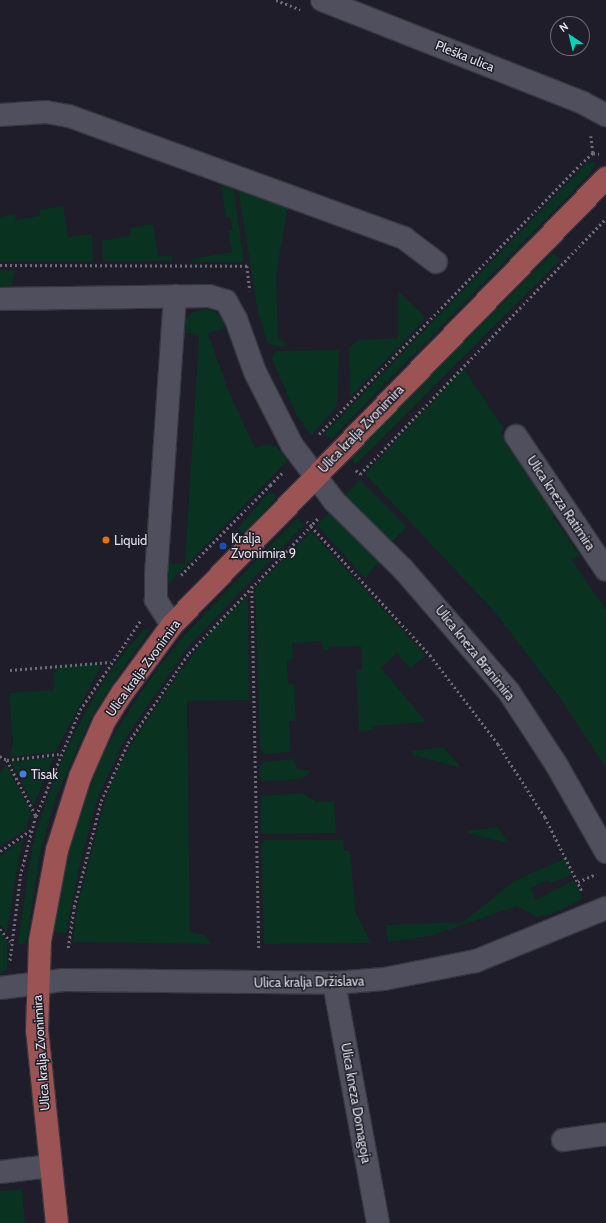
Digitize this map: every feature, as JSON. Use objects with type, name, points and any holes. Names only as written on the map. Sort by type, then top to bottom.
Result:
[{"type":"main road","name":"Ulica kralja Zvonimira","points":[[57,1223],[37,1031],[36,985],[43,911],[57,850],[80,777],[108,716],[172,626],[606,178]]},
{"type":"street","name":"Pleška ulica","points":[[322,0],[583,103],[606,115]]},
{"type":"street","points":[[0,115],[46,112],[69,116],[404,238],[436,262]]},
{"type":"street","points":[[0,299],[175,296],[156,600],[172,626]]},
{"type":"street","name":"Ulica kneza Branimira","points":[[175,296],[209,296],[226,301],[236,319],[255,372],[292,445],[334,501],[403,568],[509,692],[556,764],[603,862]]},
{"type":"street","name":"Ulica kneza Ratimira","points":[[516,436],[606,570]]},
{"type":"street","name":"Ulica kralja Držislava","points":[[4,987],[36,985],[63,980],[334,983],[384,979],[453,967],[504,950],[606,908]]},
{"type":"street","name":"Ulica kneza Domagoja","points":[[334,983],[378,1223]]},
{"type":"street","points":[[563,1140],[606,1134]]},
{"type":"street","points":[[0,1172],[50,1166]]},
{"type":"path","points":[[319,434],[590,156],[597,153],[601,155]]},
{"type":"path","points":[[360,474],[606,218]]},
{"type":"path","points":[[156,600],[270,485],[311,526],[411,633],[457,688],[533,796],[578,882],[603,862]]},
{"type":"path","points":[[68,948],[81,876],[101,801],[112,773],[128,743],[175,671],[203,636],[334,501]]},
{"type":"path","points":[[252,586],[259,949]]},
{"type":"path","points":[[10,670],[112,662]]},
{"type":"path","points":[[7,760],[60,754]]},
{"type":"path","points":[[0,756],[7,760],[36,816],[32,829],[10,941],[4,987]]},
{"type":"path","points":[[0,851],[32,829]]},
{"type":"path","points":[[0,929],[10,941]]},
{"type":"green space","points":[[596,162],[589,175],[331,439],[324,434],[586,164]]},
{"type":"green space","points":[[221,183],[233,187],[244,262],[194,262],[190,259],[232,252],[228,231],[233,230],[230,217],[226,218]]},
{"type":"green space","points":[[238,188],[288,207],[276,274],[278,338],[288,346],[274,346],[267,342],[258,313]]},
{"type":"green space","points":[[63,206],[68,237],[92,234],[93,261],[0,261],[0,217],[15,214],[16,220],[40,216],[39,210]]},
{"type":"green space","points":[[153,224],[158,257],[173,255],[172,261],[103,261],[102,241],[131,236],[129,228]]},
{"type":"green space","points":[[553,253],[560,260],[356,464],[349,457]]},
{"type":"green space","points":[[0,270],[15,270],[11,289],[0,288]]},
{"type":"green space","points":[[398,291],[426,318],[350,397],[349,348],[358,340],[398,338]]},
{"type":"green space","points":[[204,309],[212,310],[223,319],[226,328],[208,333],[228,390],[255,448],[264,445],[276,446],[288,460],[166,586],[165,563],[185,564],[199,334],[179,333],[186,319],[192,313]]},
{"type":"green space","points":[[339,350],[337,407],[311,435],[296,414],[272,359],[273,354],[276,351]]},
{"type":"green space","points":[[464,369],[504,429],[501,433],[556,510],[553,517],[580,555],[572,561],[606,610],[606,768],[563,702],[494,611],[365,474]]},
{"type":"green space","points":[[360,480],[407,527],[392,542],[345,495]]},
{"type":"green space","points":[[270,491],[277,497],[244,535],[237,529]]},
{"type":"green space","points":[[329,513],[379,562],[365,578],[317,525]]},
{"type":"green space","points":[[297,518],[304,525],[187,648],[123,742],[97,800],[79,868],[66,933],[53,932],[64,868],[86,798],[103,755],[115,733],[150,679],[180,640]]},
{"type":"green space","points":[[311,532],[426,656],[410,668],[397,653],[381,668],[426,722],[373,726],[373,730],[359,731],[356,670],[362,670],[361,646],[329,647],[329,650],[323,650],[322,641],[292,643],[293,659],[287,660],[288,684],[294,684],[296,721],[289,721],[290,752],[264,754],[260,747],[255,588]]},
{"type":"green space","points":[[248,596],[249,700],[187,701],[190,932],[204,935],[212,944],[73,942],[77,908],[105,801],[115,775],[131,745],[179,673],[211,632]]},
{"type":"green space","points":[[151,629],[120,672],[91,718],[55,800],[40,854],[26,944],[18,944],[31,854],[41,816],[64,755],[84,714],[113,667],[143,630]]},
{"type":"green space","points":[[94,664],[101,666],[55,752],[9,757],[13,744],[9,693],[54,690],[53,673],[57,672],[56,668]]},
{"type":"green space","points":[[444,747],[461,768],[413,755],[412,751]]},
{"type":"green space","points":[[54,757],[39,792],[34,806],[11,762]]},
{"type":"green space","points":[[294,759],[298,770],[310,770],[308,775],[301,779],[263,781],[260,778],[260,765],[263,762]]},
{"type":"green space","points":[[6,764],[31,812],[25,830],[0,846],[0,774]]},
{"type":"green space","points":[[302,793],[316,802],[334,801],[336,833],[266,834],[261,832],[261,796]]},
{"type":"green space","points":[[498,827],[508,843],[467,833],[466,831]]},
{"type":"green space","points":[[24,838],[16,873],[7,933],[0,925],[0,856]]},
{"type":"green space","points":[[265,840],[343,840],[344,851],[350,851],[355,911],[371,943],[264,944],[261,845]]},
{"type":"green space","points":[[564,859],[571,875],[550,883],[548,880],[530,888],[536,900],[574,880],[582,899],[551,914],[537,917],[517,906],[430,936],[388,942],[386,925],[463,922],[514,881]]},
{"type":"green space","points":[[0,932],[7,941],[7,969],[0,974]]},
{"type":"green space","points":[[22,1189],[25,1223],[0,1223],[0,1191]]},
{"type":"place","name":"Liquid","points":[[106,540]]},
{"type":"place","name":"Kralja Zvonimira 9","points":[[223,546]]},
{"type":"place","name":"Tisak","points":[[23,774]]}]
